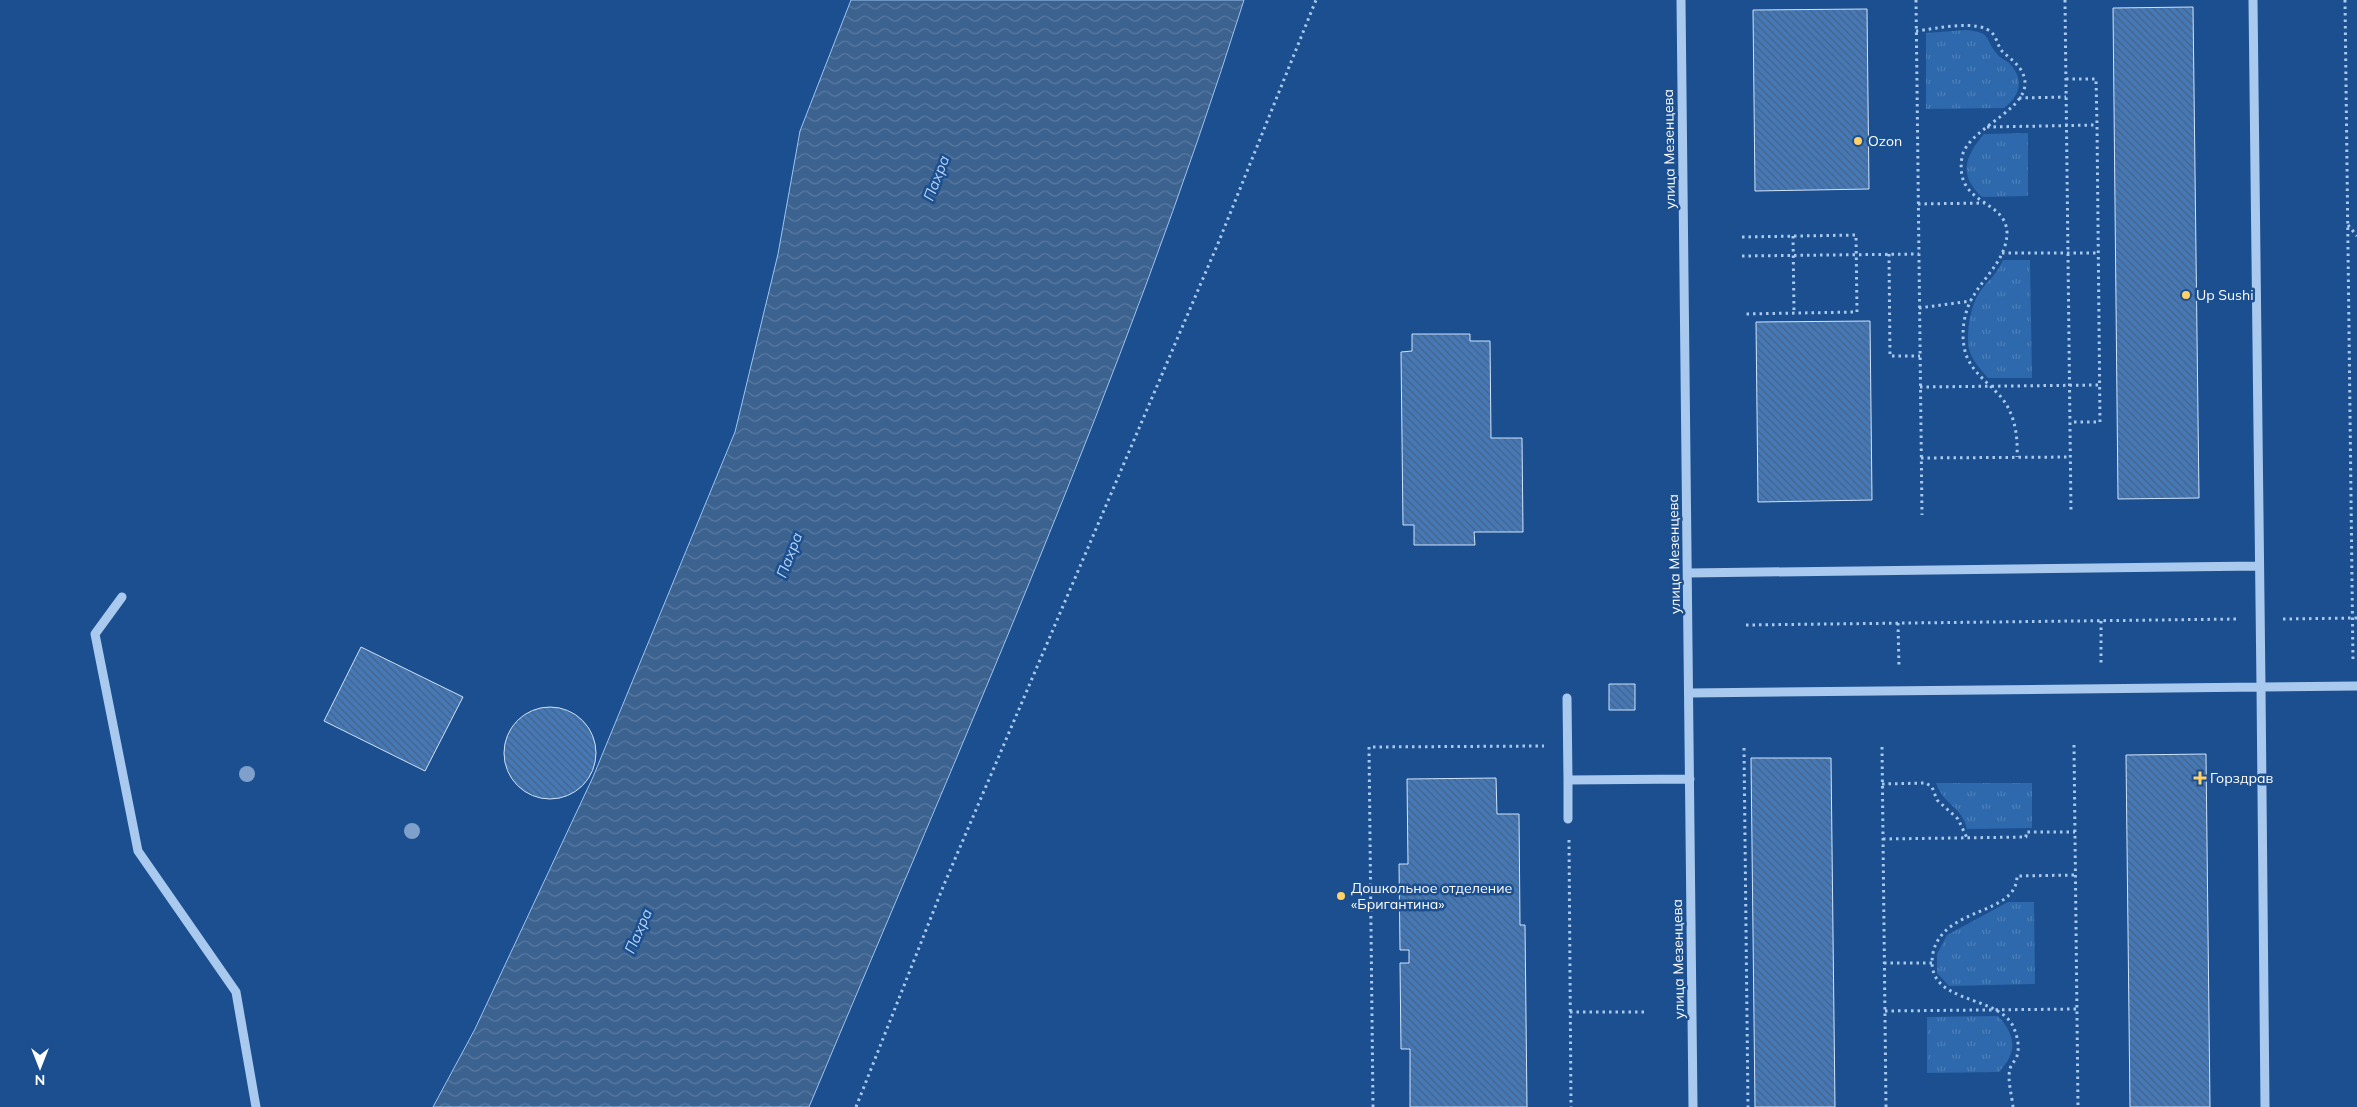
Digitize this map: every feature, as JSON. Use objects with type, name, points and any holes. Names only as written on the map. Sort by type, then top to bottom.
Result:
[{"type":"street","name":"улица Мезенцева","points":[[1681,0],[1693,1107]]},
{"type":"street","points":[[2253,0],[2265,1107]]},
{"type":"street","points":[[1688,573],[2259,566]]},
{"type":"street","points":[[122,597],[95,634],[138,851],[236,992],[256,1107]]},
{"type":"street","points":[[1689,693],[2355,686]]},
{"type":"street","points":[[1567,698],[1568,819]]},
{"type":"street","points":[[1568,780],[1690,778]]},
{"type":"path","points":[[856,1107],[943,887],[1219,241],[1316,0]]},
{"type":"path","points":[[1916,0],[1922,515]]},
{"type":"path","points":[[2065,0],[2071,513]]},
{"type":"path","points":[[2345,0],[2352,618],[2355,686]]},
{"type":"path","points":[[1916,31],[1970,25],[1982,27],[1992,34],[2002,50],[2021,70],[2024,80],[2019,98],[2014,107],[1986,126],[1972,139],[1963,154],[1961,170],[1967,190],[2004,219],[2007,232],[2002,253],[1992,272],[1971,301],[1964,318],[1964,347],[1976,373],[2002,398],[2014,419],[2018,441],[2017,457]]},
{"type":"path","points":[[2066,79],[2096,79],[2097,125],[2100,422],[2070,422]]},
{"type":"path","points":[[2019,98],[2066,97]]},
{"type":"path","points":[[1986,126],[2097,125]]},
{"type":"path","points":[[1918,204],[1985,204]]},
{"type":"path","points":[[2348,225],[2357,236]]},
{"type":"path","points":[[1742,237],[1856,235],[1857,312],[1743,314]]},
{"type":"path","points":[[1793,236],[1794,313]]},
{"type":"path","points":[[2002,253],[2098,253]]},
{"type":"path","points":[[1889,254],[1890,356],[1920,356]]},
{"type":"path","points":[[1742,256],[1919,254]]},
{"type":"path","points":[[1919,308],[1971,301]]},
{"type":"path","points":[[1920,388],[2099,385]]},
{"type":"path","points":[[1921,458],[2070,457]]},
{"type":"path","points":[[1746,625],[2357,618]]},
{"type":"path","points":[[2101,621],[2102,689]]},
{"type":"path","points":[[1898,623],[1899,691]]},
{"type":"path","points":[[1373,1107],[1369,747],[1567,745]]},
{"type":"path","points":[[2074,745],[2078,1107]]},
{"type":"path","points":[[1882,747],[1886,1107]]},
{"type":"path","points":[[1744,748],[1748,1107]]},
{"type":"path","points":[[1882,784],[1926,783],[1932,787],[1937,800],[1958,819],[1967,838]]},
{"type":"path","points":[[1568,819],[1571,1107]]},
{"type":"path","points":[[1883,839],[2026,837],[2026,832],[2076,832]]},
{"type":"path","points":[[2013,1107],[2009,1070],[2017,1056],[2018,1041],[2012,1024],[1996,1010],[1956,994],[1940,985],[1933,971],[1938,936],[1954,923],[1996,904],[2012,893],[2017,883],[2017,876],[2076,875]]},
{"type":"path","points":[[1884,963],[1933,963]]},
{"type":"path","points":[[1885,1011],[2078,1009]]},
{"type":"path","points":[[1570,1012],[1644,1012]]},
{"type":"green space","points":[[1966,30],[1984,34],[1997,54],[2014,69],[2019,81],[2017,93],[2004,108],[1926,109],[1926,33]]},
{"type":"green space","points":[[2028,133],[2028,196],[1982,197],[1974,189],[1967,173],[1969,158],[1977,142],[1984,134]]},
{"type":"green space","points":[[2003,260],[2030,260],[2032,378],[1988,378],[1974,361],[1969,349],[1969,321],[1975,300]]},
{"type":"green space","points":[[1936,783],[2032,783],[2032,828],[1967,829],[1961,815],[1944,797]]},
{"type":"green space","points":[[2008,902],[2034,902],[2035,984],[1949,986],[1937,973],[1937,954],[1947,935]]},
{"type":"green space","points":[[1998,1016],[2008,1030],[2012,1044],[2009,1058],[1999,1072],[1927,1073],[1927,1017]]},
{"type":"water","name":"Пахра","points":[[851,0],[1244,0],[1197,141],[1147,281],[1094,420],[982,696],[809,1107],[433,1107],[475,1029],[593,777],[735,432],[778,254],[800,131]]},
{"type":"building","points":[[2193,7],[2199,498],[2118,499],[2113,8]]},
{"type":"building","points":[[1867,9],[1869,189],[1755,191],[1753,10]]},
{"type":"building","points":[[1870,321],[1872,500],[1758,502],[1756,322]]},
{"type":"building","points":[[1412,334],[1470,334],[1470,341],[1490,341],[1491,438],[1522,438],[1523,532],[1474,532],[1475,545],[1414,545],[1414,525],[1403,525],[1401,352],[1412,351]]},
{"type":"building","points":[[361,647],[463,697],[425,771],[324,721]]},
{"type":"building","points":[[1609,684],[1635,684],[1635,710],[1609,710]]},
{"type":"building","points":[[550,707],[567,711],[582,721],[592,736],[596,753],[592,770],[582,785],[567,795],[550,799],[533,795],[518,785],[508,770],[504,753],[508,736],[518,721],[533,711]]},
{"type":"building","points":[[2206,754],[2210,1107],[2130,1107],[2126,755]]},
{"type":"building","points":[[1751,758],[1831,758],[1835,1107],[1755,1107]]},
{"type":"building","points":[[1496,778],[1497,814],[1519,814],[1520,925],[1525,925],[1527,1107],[1410,1107],[1410,1049],[1401,1049],[1400,963],[1409,963],[1409,950],[1400,950],[1399,864],[1408,864],[1407,779]]},
{"type":"place","name":"Ozon","points":[[1858,141]]},
{"type":"place","name":"Up Sushi","points":[[2186,295]]},
{"type":"place","name":"Горздрав","points":[[2200,778]]},
{"type":"place","name":"Дошкольное отделение «Бригантина»","points":[[1341,896]]}]
